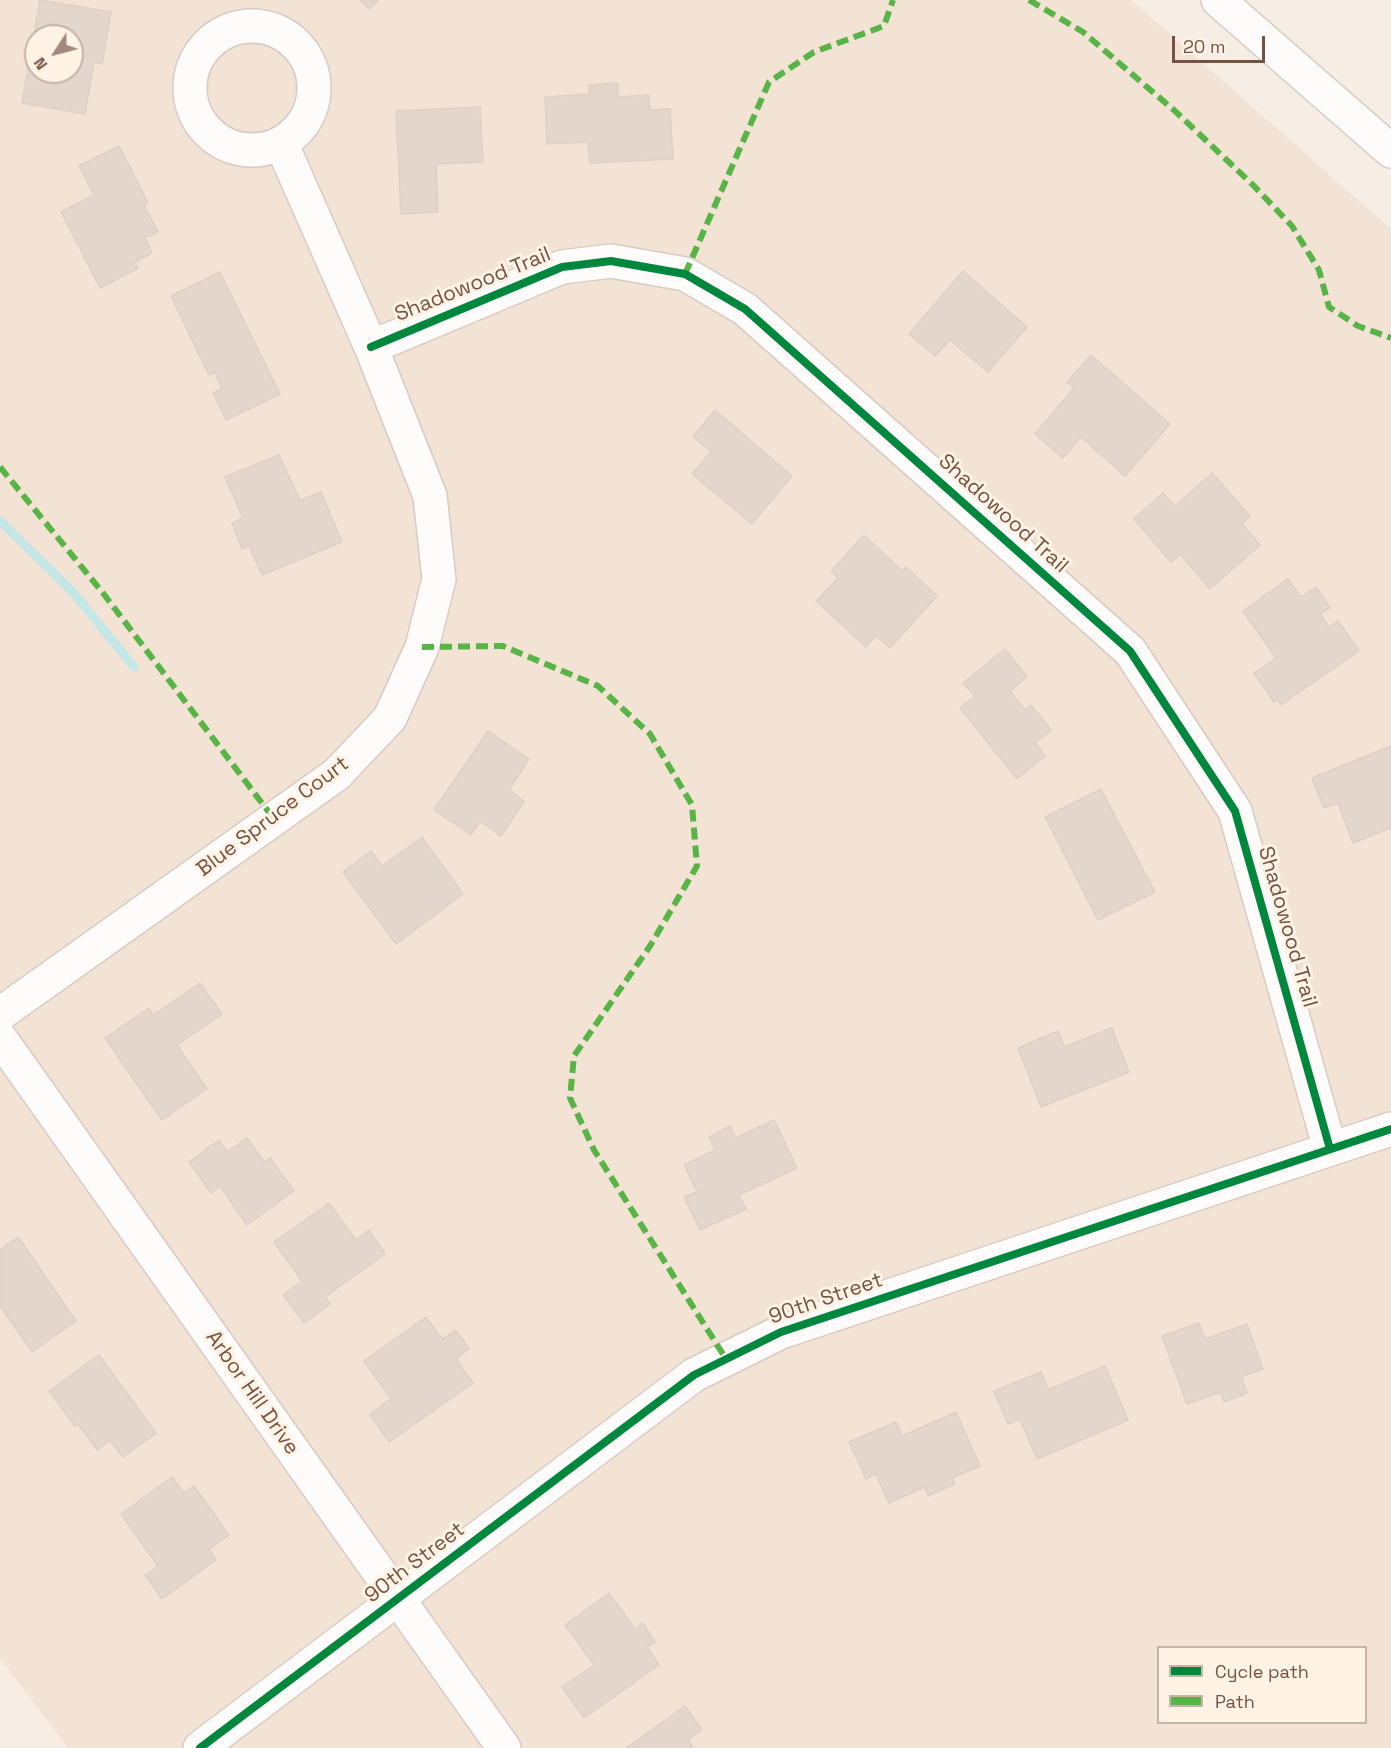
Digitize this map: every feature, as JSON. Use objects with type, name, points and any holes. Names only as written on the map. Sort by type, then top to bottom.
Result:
[{"type":"street","points":[[1218,0],[1391,151]]},
{"type":"street","name":"Blue Spruce Court","points":[[0,1014],[337,774],[390,718],[422,647],[439,579],[430,496],[371,346],[281,144]]},
{"type":"street","name":"Shadowood Trail","points":[[371,346],[562,267],[611,261],[685,274],[745,309],[1130,651],[1235,811],[1330,1149]]},
{"type":"street","name":"Arbor Hill Drive","points":[[0,1038],[504,1748]]},
{"type":"street","name":"90th Street","points":[[200,1748],[694,1375],[781,1332],[1391,1129]]},
{"type":"shaded area","points":[[0,0],[1131,0],[1391,229],[1391,1748],[68,1748],[0,1658]]},
{"type":"building","points":[[40,0],[111,12],[102,64],[94,62],[85,114],[22,103],[25,84],[84,84],[84,24],[36,24]]},
{"type":"building","points":[[360,0],[378,0],[369,9]]},
{"type":"building","points":[[618,83],[618,97],[649,95],[650,110],[670,109],[673,159],[590,163],[588,142],[547,144],[545,97],[590,94],[589,85]]},
{"type":"building","points":[[480,107],[483,162],[436,164],[438,212],[401,214],[396,111]]},
{"type":"building","points":[[119,146],[148,203],[144,205],[158,232],[145,238],[152,253],[135,262],[138,268],[100,288],[61,212],[94,195],[79,166]]},
{"type":"building","points":[[963,271],[1027,327],[988,372],[950,340],[935,356],[909,334]]},
{"type":"building","points":[[220,272],[280,394],[226,420],[213,393],[222,389],[215,372],[209,375],[171,296]]},
{"type":"building","points":[[1091,355],[1170,424],[1125,476],[1081,437],[1063,458],[1035,434],[1074,388],[1067,382]]},
{"type":"building","points":[[715,410],[792,476],[752,524],[692,474],[711,452],[693,437]]},
{"type":"building","points":[[279,455],[300,500],[321,492],[342,542],[262,575],[249,546],[242,549],[232,523],[243,518],[225,477]]},
{"type":"building","points":[[1212,473],[1250,516],[1242,524],[1260,545],[1210,589],[1180,554],[1171,562],[1134,519],[1163,493],[1175,506]]},
{"type":"building","points":[[864,535],[902,571],[906,567],[937,596],[890,648],[876,636],[866,647],[816,601],[838,578],[831,571]]},
{"type":"building","points":[[1288,579],[1301,597],[1316,587],[1330,608],[1320,614],[1329,627],[1338,621],[1359,651],[1281,705],[1277,699],[1274,702],[1254,673],[1276,658],[1243,611]]},
{"type":"building","points":[[1005,649],[1027,677],[1010,691],[1025,710],[1031,705],[1051,730],[1035,743],[1045,756],[1017,779],[960,708],[975,696],[963,683]]},
{"type":"building","points":[[488,731],[529,759],[509,790],[524,801],[501,836],[480,821],[471,835],[434,810]]},
{"type":"building","points":[[1391,746],[1391,828],[1353,843],[1338,803],[1324,808],[1312,778]]},
{"type":"building","points":[[1101,789],[1155,892],[1098,920],[1045,817]]},
{"type":"building","points":[[422,837],[463,894],[396,944],[343,872],[371,851],[382,866]]},
{"type":"building","points":[[200,983],[222,1014],[177,1045],[207,1089],[162,1120],[105,1038],[149,1008],[153,1015]]},
{"type":"building","points":[[1112,1028],[1129,1072],[1041,1107],[1018,1048],[1058,1031],[1064,1047]]},
{"type":"building","points":[[774,1120],[797,1168],[739,1195],[746,1209],[700,1230],[684,1197],[697,1192],[684,1165],[715,1150],[709,1137],[730,1126],[736,1138]]},
{"type":"building","points":[[247,1138],[264,1162],[270,1158],[294,1191],[247,1225],[220,1186],[211,1193],[189,1162],[219,1140],[227,1152]]},
{"type":"building","points":[[329,1203],[356,1240],[369,1230],[385,1254],[325,1297],[330,1304],[304,1323],[283,1295],[302,1281],[274,1242]]},
{"type":"building","points":[[18,1237],[76,1321],[32,1352],[0,1306],[0,1250]]},
{"type":"building","points":[[426,1317],[442,1339],[456,1330],[469,1349],[456,1359],[473,1383],[389,1442],[370,1414],[391,1399],[364,1361]]},
{"type":"building","points":[[1199,1323],[1205,1339],[1247,1324],[1263,1369],[1241,1377],[1247,1393],[1224,1402],[1221,1392],[1187,1404],[1162,1336]]},
{"type":"building","points":[[99,1355],[156,1433],[123,1457],[110,1440],[97,1450],[78,1424],[75,1426],[49,1391]]},
{"type":"building","points":[[1105,1366],[1128,1420],[1037,1459],[1020,1419],[1008,1424],[994,1391],[1041,1372],[1048,1390]]},
{"type":"building","points":[[956,1412],[980,1466],[952,1478],[955,1484],[928,1496],[925,1487],[889,1503],[876,1474],[866,1479],[849,1442],[896,1422],[902,1436]]},
{"type":"building","points":[[172,1477],[184,1493],[194,1486],[229,1535],[209,1549],[216,1560],[162,1599],[145,1575],[158,1566],[121,1514]]},
{"type":"building","points":[[609,1593],[635,1629],[643,1623],[655,1642],[647,1647],[659,1665],[584,1718],[562,1687],[594,1665],[565,1625]]},
{"type":"building","points":[[685,1706],[702,1730],[688,1740],[693,1748],[626,1748]]},
{"type":"waterway","points":[[0,521],[72,591],[134,667]]},
{"type":"marked path","points":[[685,274],[769,82],[814,52],[884,26],[893,0]]},
{"type":"marked path","points":[[1029,0],[1083,32],[1175,111],[1253,185],[1292,226],[1319,270],[1329,307],[1358,326],[1391,338]]},
{"type":"marked path","points":[[0,467],[103,593],[274,819]]},
{"type":"marked path","points":[[422,647],[503,646],[598,686],[650,734],[692,805],[697,866],[650,946],[574,1056],[570,1098],[594,1150],[726,1359]]},
{"type":"cycle path","points":[[371,347],[562,267],[611,261],[685,274],[745,309],[1130,651],[1235,811],[1330,1149]]},
{"type":"cycle path","points":[[200,1748],[694,1375],[781,1332],[1391,1129]]}]
